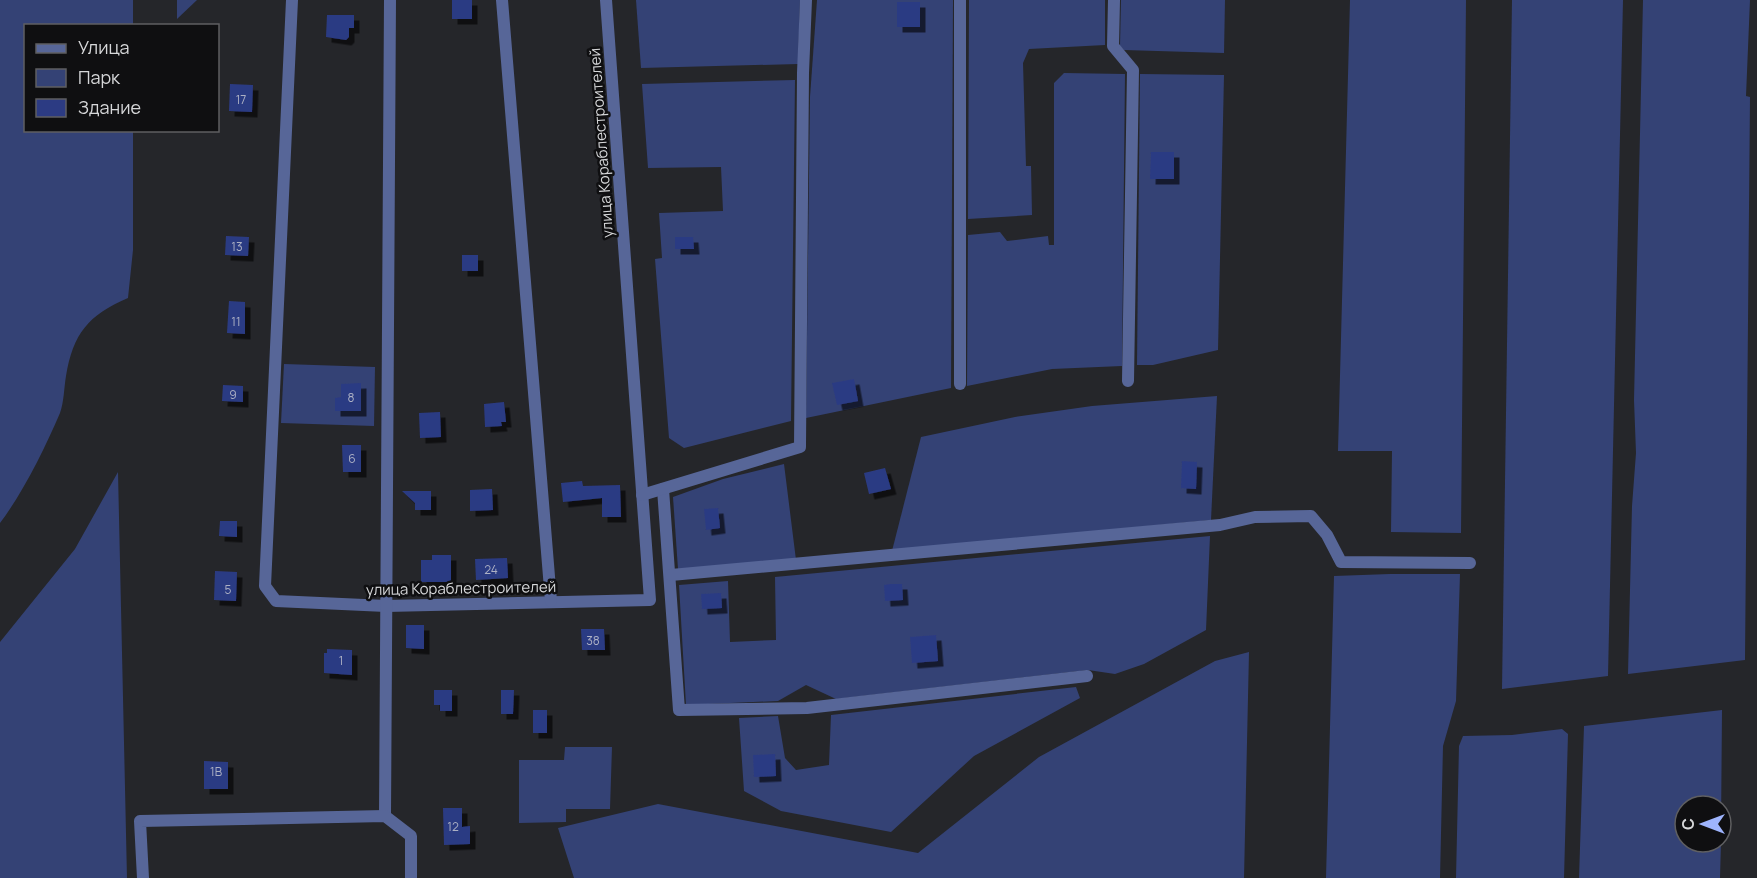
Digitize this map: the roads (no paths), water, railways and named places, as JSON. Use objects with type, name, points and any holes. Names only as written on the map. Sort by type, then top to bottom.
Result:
[{"type":"street","name":"улица Кораблестроителей","points":[[292,0],[266,586],[276,601],[386,606],[650,600],[606,0]]},
{"type":"street","points":[[385,816],[390,0]]},
{"type":"street","points":[[502,0],[550,601]]},
{"type":"street","points":[[642,495],[800,447],[803,74],[806,0]]},
{"type":"street","points":[[960,0],[960,384]]},
{"type":"street","points":[[1114,0],[1113,46],[1133,70],[1128,381]]},
{"type":"street","points":[[663,489],[679,710],[807,708],[1087,676]]},
{"type":"street","points":[[671,575],[1220,525],[1255,516],[1311,516],[1327,536],[1341,562],[1470,564]]},
{"type":"street","points":[[143,878],[140,820],[385,816],[411,837],[411,878]]}]
